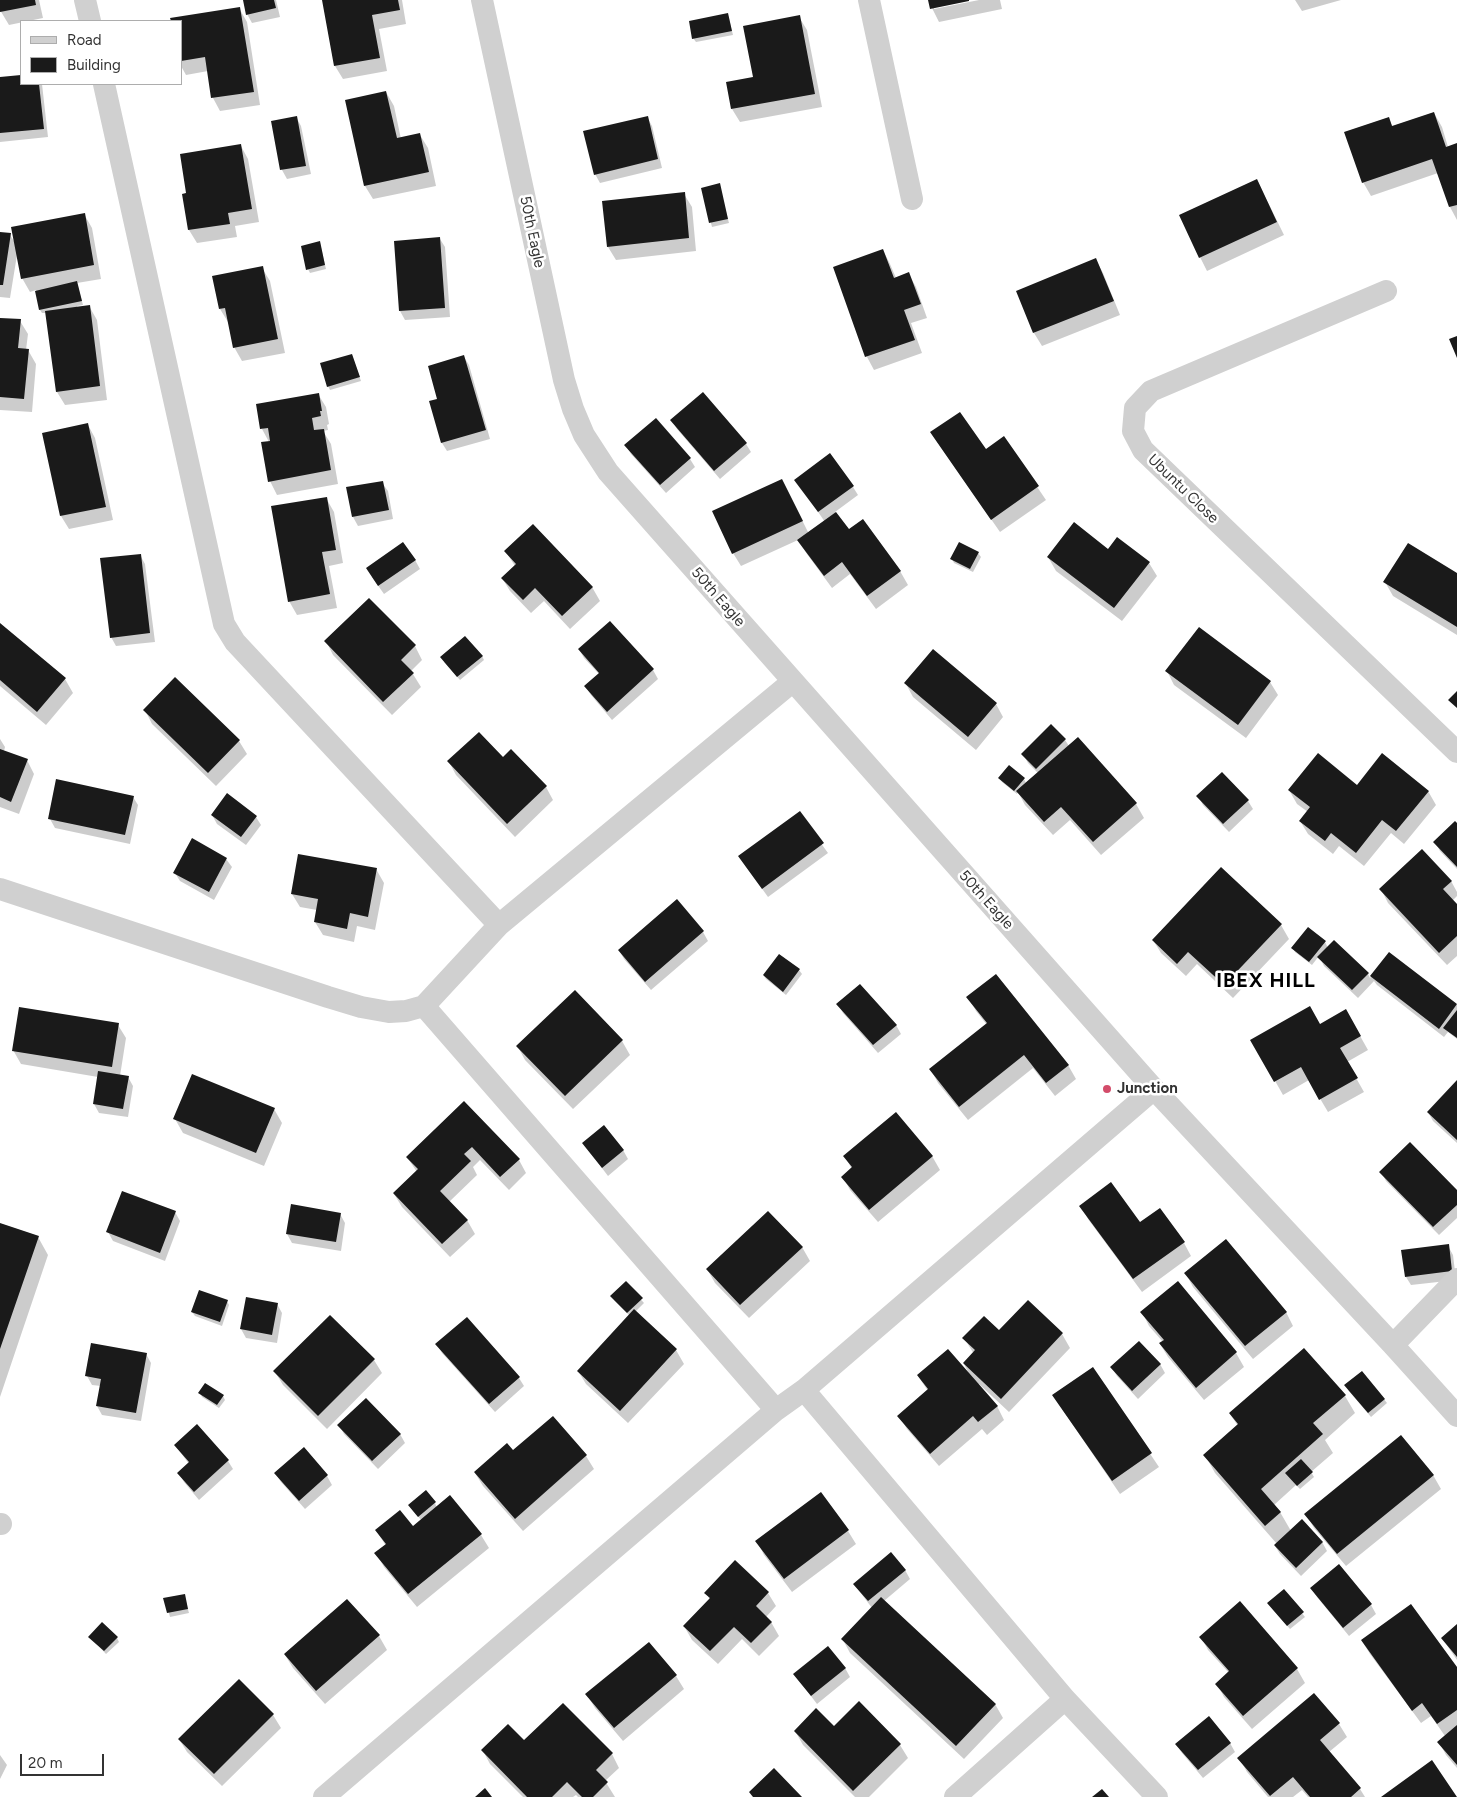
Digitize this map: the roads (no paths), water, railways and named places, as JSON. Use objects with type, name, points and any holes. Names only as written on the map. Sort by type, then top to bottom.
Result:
[{"type":"street","points":[[85,0],[90,20]]},
{"type":"street","name":"50th Eagle","points":[[482,0],[564,380],[584,435],[608,472],[1154,1089],[1457,1416]]},
{"type":"street","points":[[869,0],[912,199]]},
{"type":"street","points":[[104,85],[224,624],[235,642],[499,925]]},
{"type":"street","name":"Ubuntu Close","points":[[1386,291],[1151,391],[1135,408],[1133,431],[1143,450],[1457,752]]},
{"type":"street","points":[[0,888],[361,1007],[389,1012],[406,1011],[424,1006],[499,925],[792,682]]},
{"type":"street","points":[[424,1006],[776,1410]]},
{"type":"street","points":[[324,1797],[776,1410],[804,1390],[1154,1089]]},
{"type":"street","points":[[1393,1345],[1457,1279]]},
{"type":"street","points":[[804,1390],[1065,1699],[1158,1797]]},
{"type":"street","points":[[955,1797],[1065,1699]]},
{"type":"place","name":"Junction","points":[[1107,1089]]},
{"type":"district","name":"IBEX HILL","points":[[1266,981]]}]
